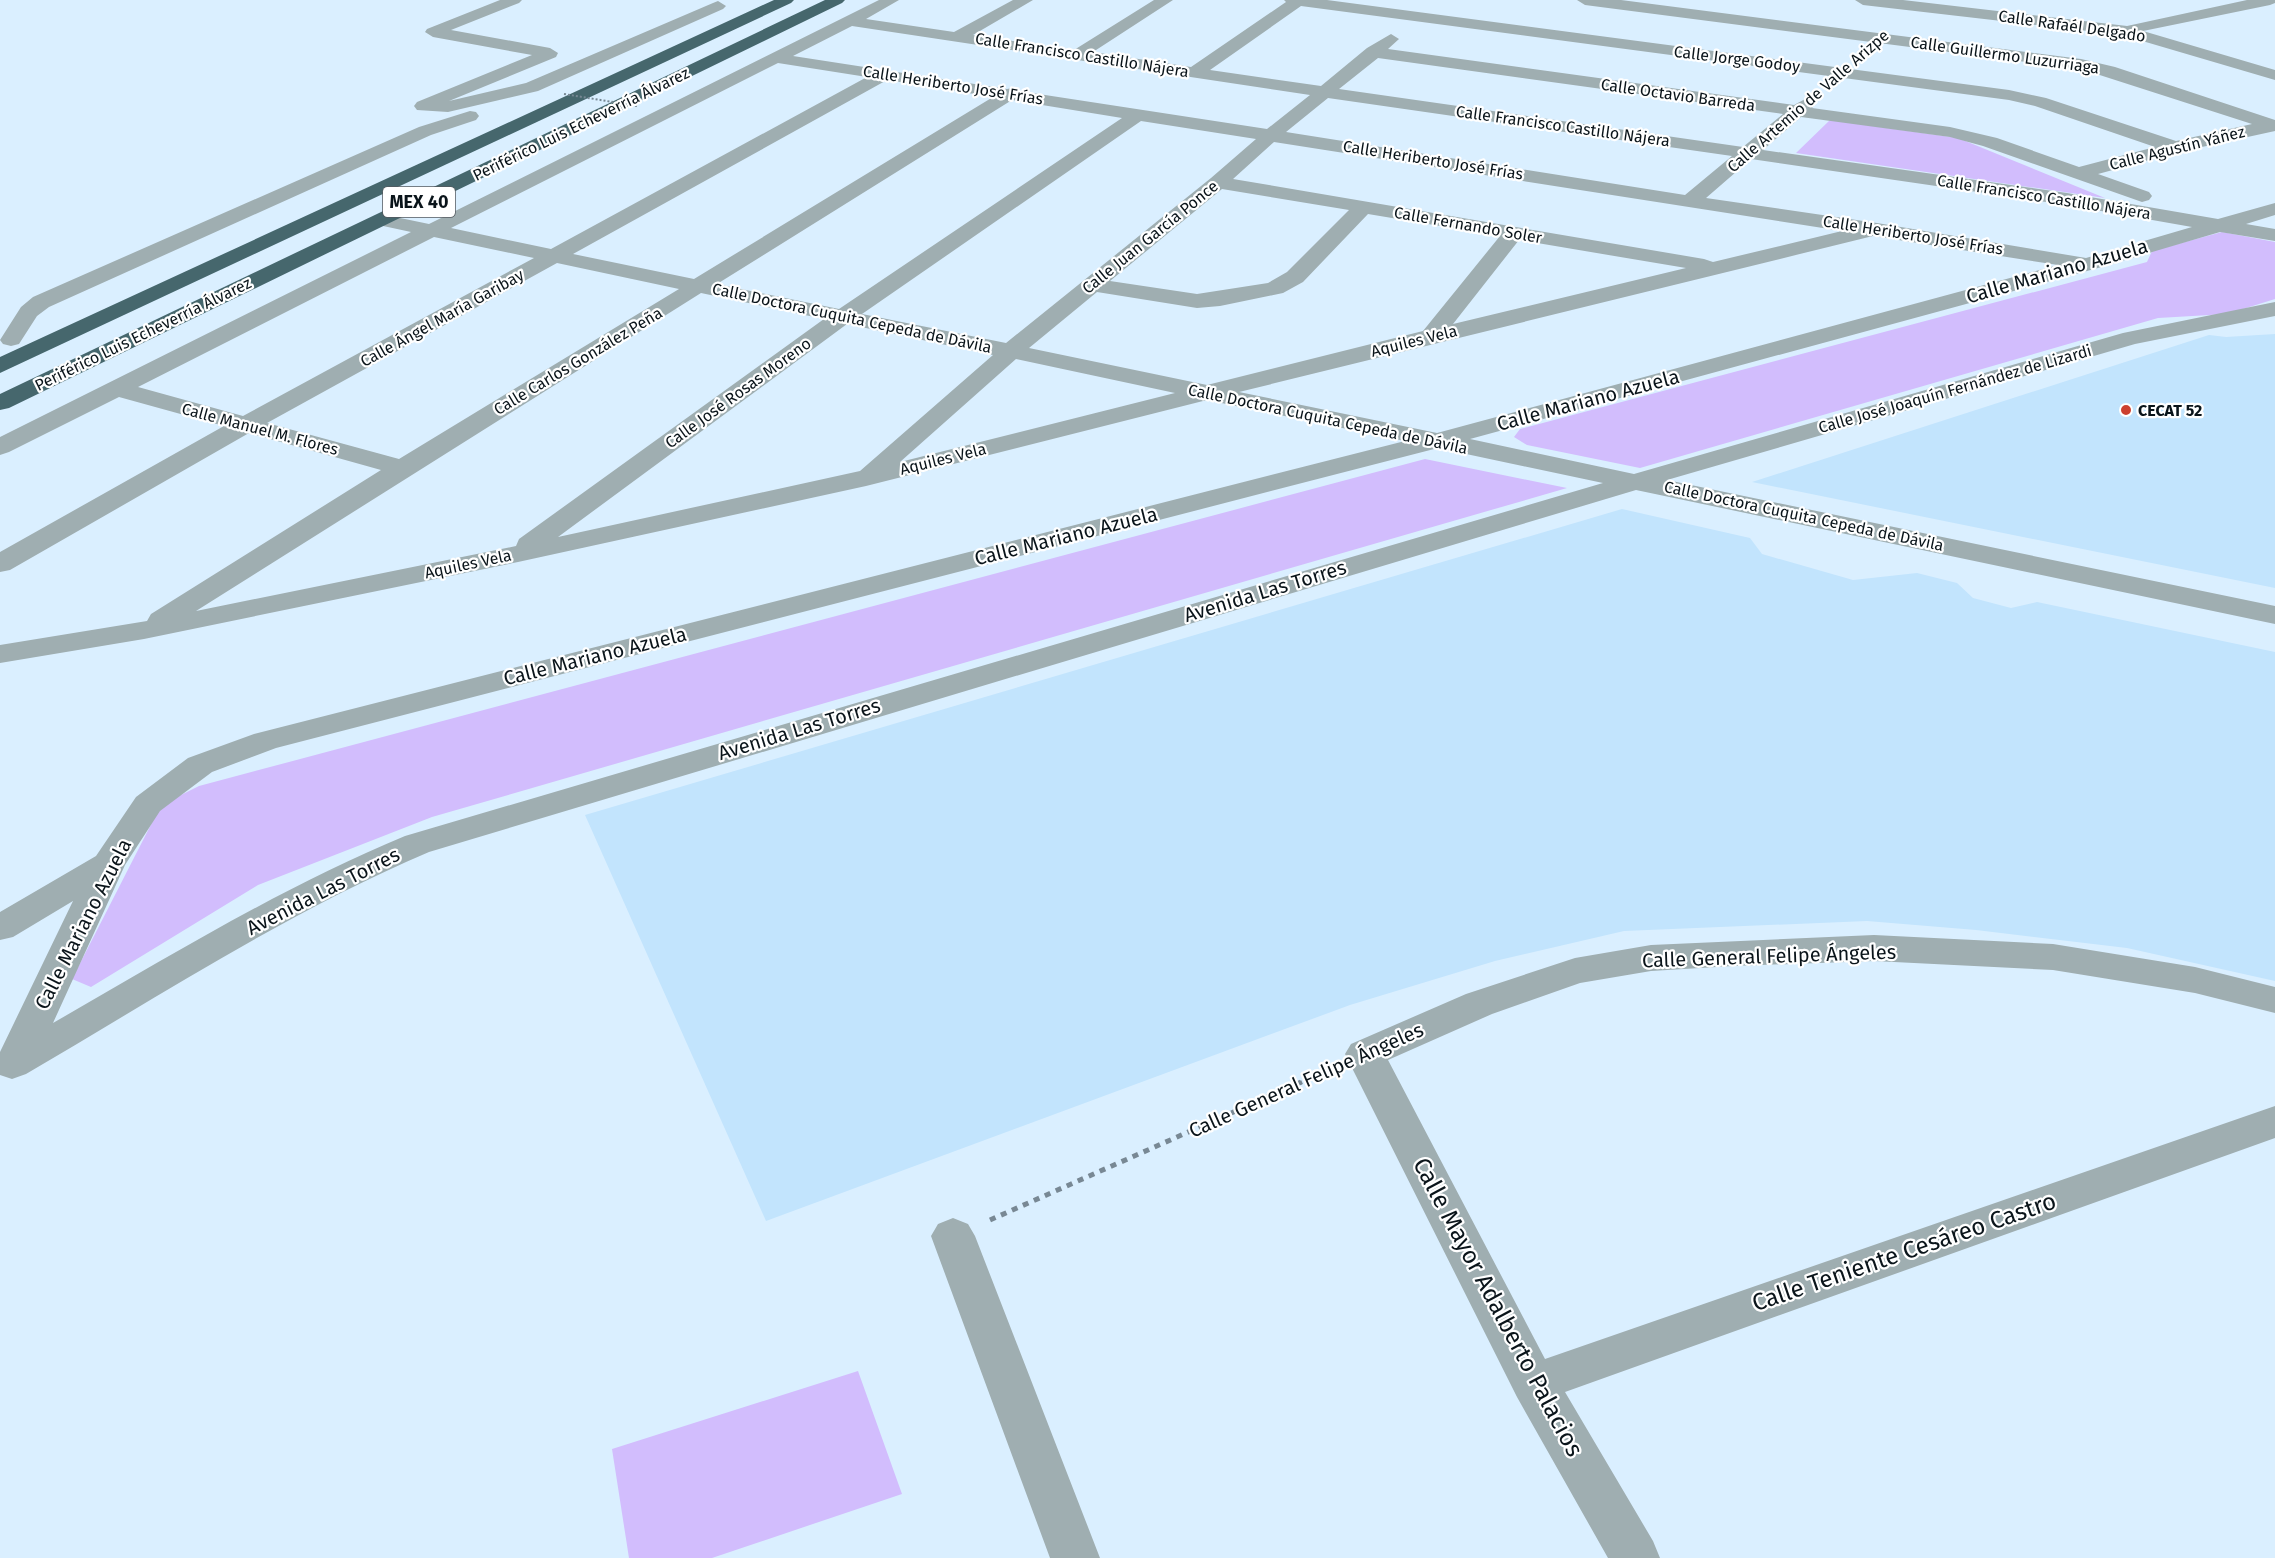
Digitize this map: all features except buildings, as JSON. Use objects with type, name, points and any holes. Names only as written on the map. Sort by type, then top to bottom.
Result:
[{"type":"highway","name":"Periférico Luis Echeverría Álvarez","points":[[0,366],[360,200],[564,98],[785,0]]},
{"type":"highway","name":"Periférico Luis Echeverría Álvarez","points":[[0,403],[837,0]]},
{"type":"street","points":[[514,0],[434,32],[550,53],[423,106],[448,106],[532,87],[718,5],[690,0]]},
{"type":"street","points":[[780,0],[785,0]]},
{"type":"street","points":[[0,447],[891,0]]},
{"type":"street","points":[[958,36],[1026,0]]},
{"type":"street","points":[[1077,55],[1165,0]]},
{"type":"street","name":"Calle Jorge Godoy","points":[[1292,0],[2009,95],[2040,102],[2175,147]]},
{"type":"street","name":"Calle Juan García Ponce","points":[[866,478],[1010,352],[1218,182],[1323,92],[1438,0]]},
{"type":"street","name":"Calle Guillermo Luzurriaga","points":[[1584,0],[2081,64],[2274,125]]},
{"type":"street","name":"Calle Rafaél Delgado","points":[[1863,0],[1920,3],[2124,30],[2245,64],[2275,75]]},
{"type":"street","points":[[2124,30],[2270,0]]},
{"type":"street","points":[[1194,73],[1298,1]]},
{"type":"street","name":"Calle Artemio de Valle Arizpe","points":[[1691,200],[1862,56],[1920,3]]},
{"type":"street","name":"Calle Francisco Castillo Nájera","points":[[850,21],[1323,92],[2055,197],[2275,235]]},
{"type":"street","name":"Calle Octavio Barreda","points":[[1373,52],[1950,132],[1990,142],[2219,225]]},
{"type":"street","name":"Calle Heriberto José Frías","points":[[776,58],[2090,263]]},
{"type":"street","points":[[2245,64],[2275,58]]},
{"type":"street","name":"Calle Ángel María Garibay","points":[[0,564],[245,425],[884,75]]},
{"type":"street","name":"Calle Carlos González Peña","points":[[144,630],[402,468],[1012,93]]},
{"type":"street","points":[[5,342],[29,312],[41,302],[425,131],[472,116],[564,98]]},
{"type":"street","name":"Calle José Rosas Moreno","points":[[518,554],[842,317],[1139,114]]},
{"type":"street","name":"Calle Agustín Yáñez","points":[[2079,173],[2175,147],[2274,125]]},
{"type":"street","name":"Calle Fernando Soler","points":[[1218,182],[1718,268]]},
{"type":"street","points":[[1092,285],[1197,301],[1220,299],[1275,288],[1294,277],[1363,207]]},
{"type":"street","name":"Calle Mariano Azuela","points":[[5,1062],[108,864],[148,804],[200,765],[266,741],[1435,441],[2090,263],[2275,209]]},
{"type":"street","name":"Calle Doctora Cuquita Cepeda de Dávila","points":[[381,220],[2275,615]]},
{"type":"street","name":"Aquiles Vela","points":[[0,654],[144,630],[518,554],[866,478],[1431,336],[1878,229]]},
{"type":"street","points":[[1431,336],[1514,233]]},
{"type":"street","name":"Calle José Joaquín Fernández de Lizardi","points":[[1637,481],[2131,338],[2275,309]]},
{"type":"street","name":"Calle Manuel M. Flores","points":[[117,389],[402,468]]},
{"type":"street","name":"Avenida Las Torres","points":[[5,1062],[282,908],[357,869],[417,844],[1637,481]]},
{"type":"street","points":[[0,928],[108,864]]},
{"type":"street","name":"Calle General Felipe Ángeles","points":[[1365,1054],[1479,1004],[1575,971],[1651,958],[1732,953],[1874,948],[2053,957],[2195,980],[2275,1000]]},
{"type":"street","name":"Calle Mayor Adalberto Palacios","points":[[1365,1054],[1534,1383],[1635,1558]]},
{"type":"street","name":"Calle Teniente Cesáreo Castro","points":[[1534,1383],[2275,1122]]},
{"type":"street","points":[[953,1236],[1075,1558]]},
{"type":"path","points":[[564,98],[637,106]]},
{"type":"path","name":"Calle General Felipe Ángeles","points":[[953,1236],[1365,1054]]},
{"type":"shaded area","points":[[1830,120],[1958,138],[2105,198],[1796,153]]},
{"type":"shaded area","points":[[2222,232],[2275,242],[2275,299],[2227,314],[2158,318],[1640,468],[1527,445],[1514,437],[1520,429],[2147,262],[2152,251]]},
{"type":"shaded area","name":"CECAT 52","points":[[2275,334],[2275,588],[1752,482],[2209,335],[2226,337]]},
{"type":"shaded area","points":[[1425,459],[1567,488],[432,817],[258,885],[91,987],[72,979],[161,805],[199,786]]},
{"type":"shaded area","points":[[1622,509],[1750,538],[1762,554],[1853,580],[1917,573],[1957,583],[1973,598],[2011,608],[2037,602],[2275,652],[2275,981],[2127,948],[1976,930],[1867,921],[1624,931],[1495,961],[1350,1005],[766,1221],[585,815]]},
{"type":"shaded area","points":[[858,1371],[902,1494],[712,1558],[629,1558],[612,1449]]},
{"type":"place","name":"CECAT 52","points":[[2126,410]]}]
